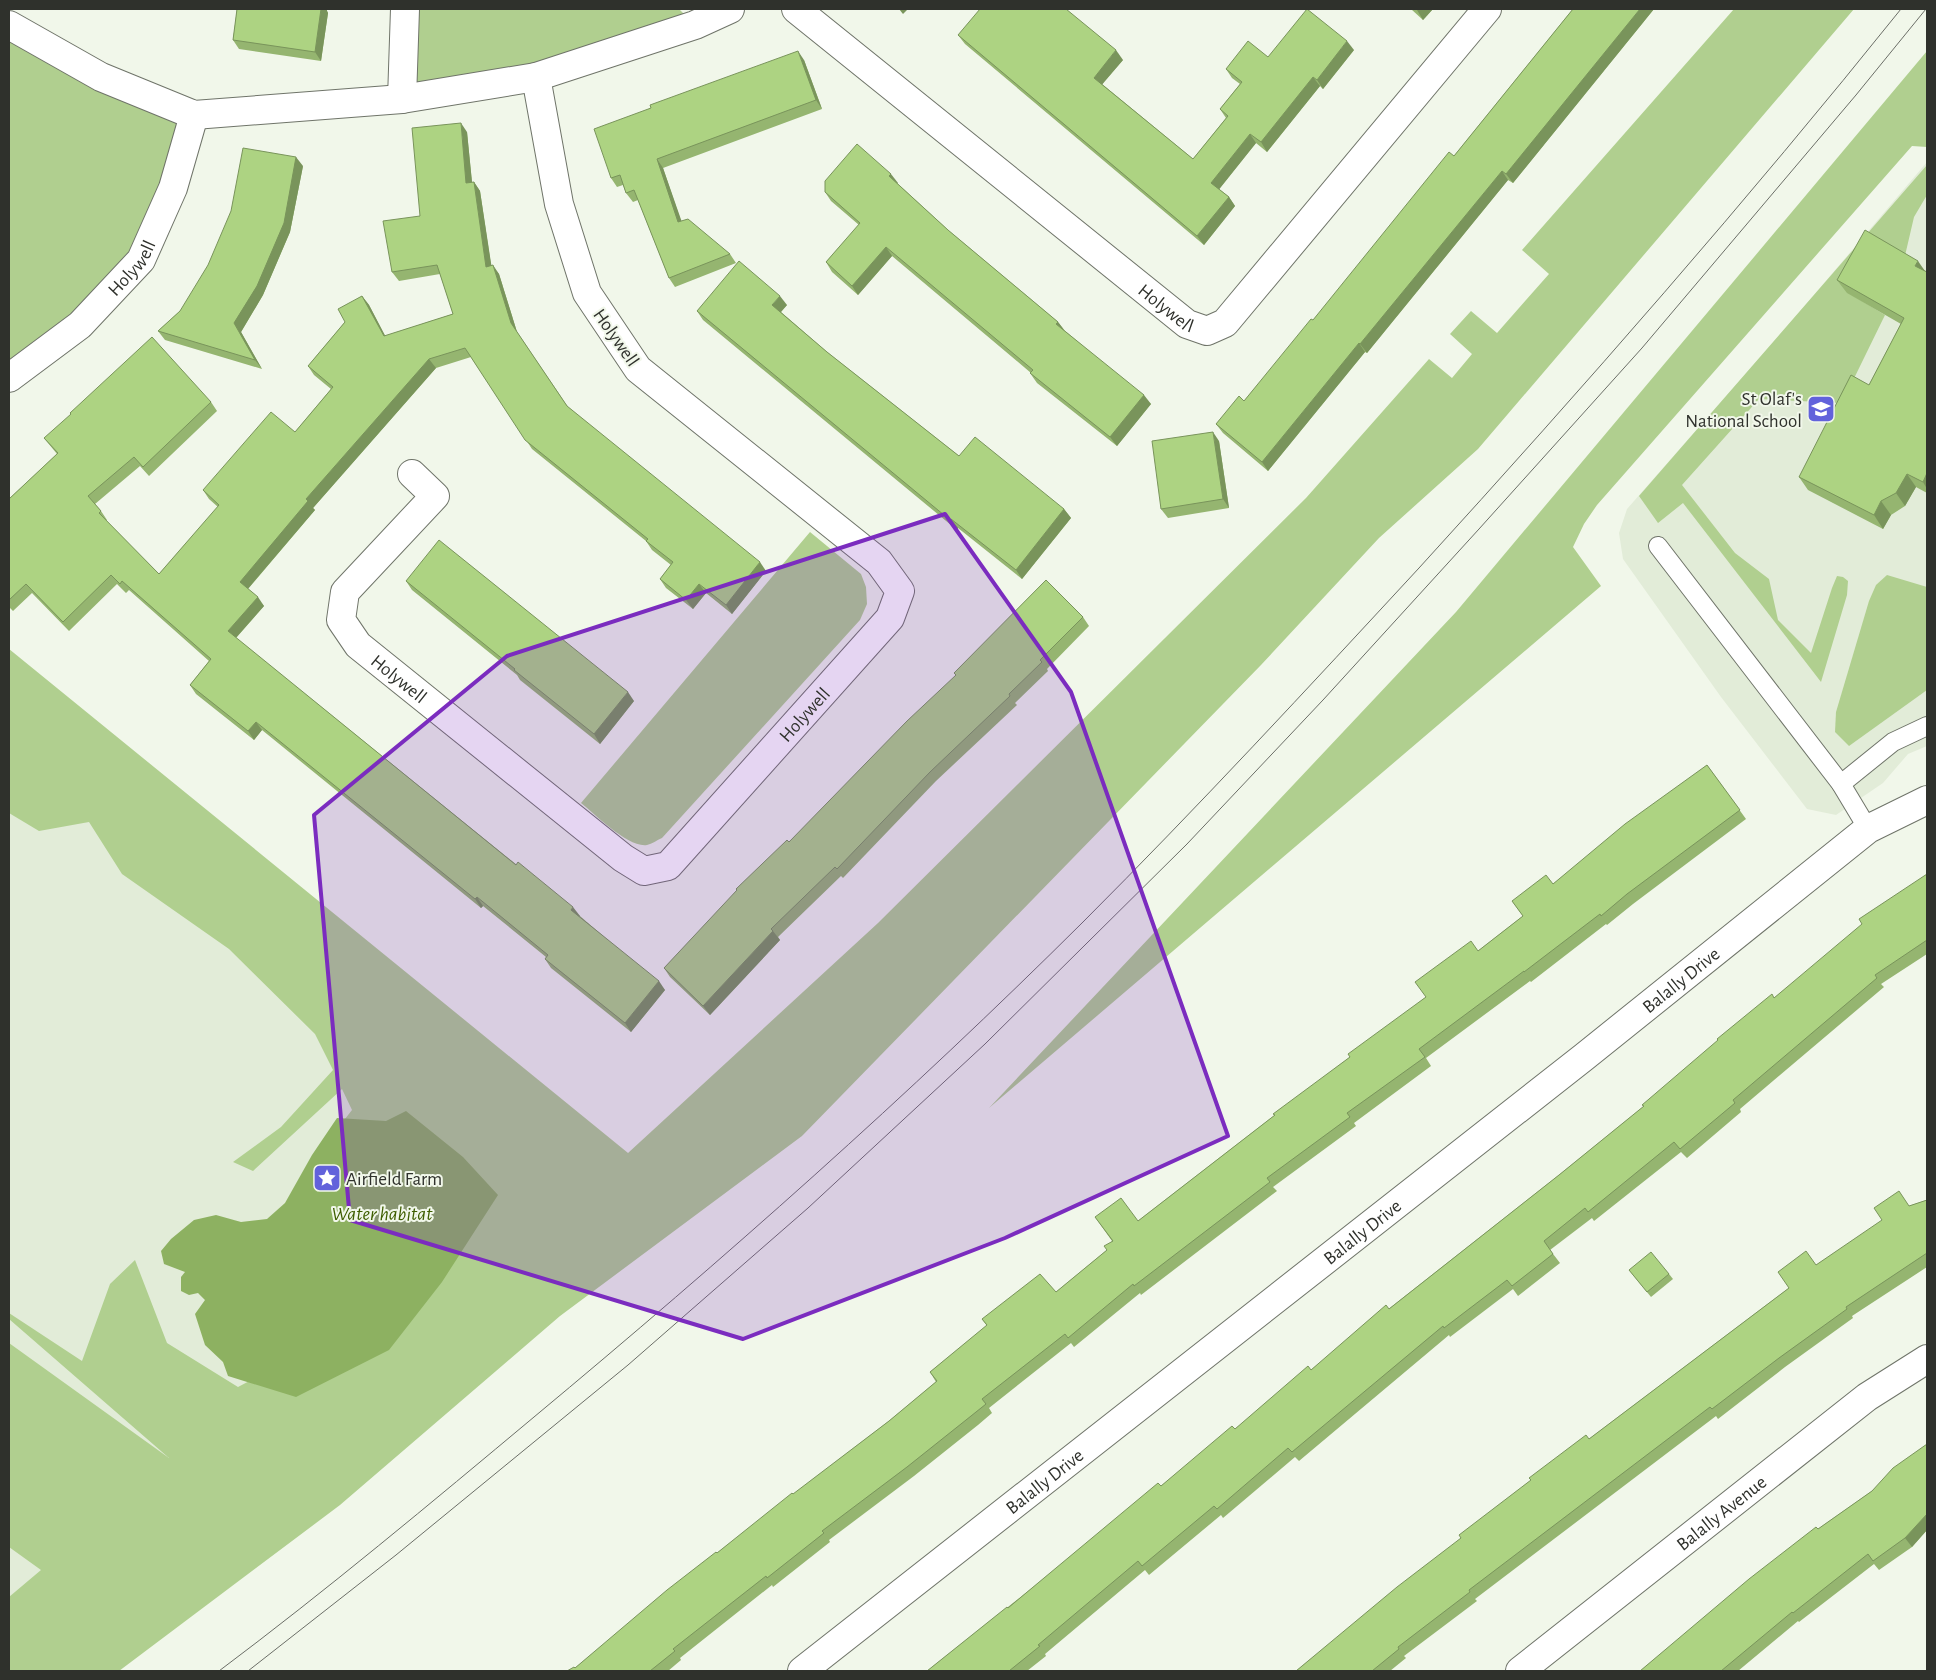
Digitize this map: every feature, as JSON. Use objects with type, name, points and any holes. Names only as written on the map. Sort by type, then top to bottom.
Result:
[{"type":"street","points":[[402,99],[405,9]]},
{"type":"street","points":[[9,25],[101,76],[194,115],[402,99],[536,77],[695,24],[730,9]]},
{"type":"street","name":"Holywell","points":[[796,9],[1187,324],[1207,330],[1225,323],[1488,9]]},
{"type":"street","name":"Holywell","points":[[412,474],[435,496],[345,592],[341,620],[358,645],[623,858],[644,871],[668,866],[890,618],[900,591],[879,562],[638,369],[586,294],[559,204],[536,77]]},
{"type":"street","name":"Holywell","points":[[9,378],[80,325],[141,260],[173,188],[194,115]]},
{"type":"street","name":"Balally Drive","points":[[802,1671],[1560,1076],[1868,829],[1927,800]]},
{"type":"street","name":"Balally Avenue","points":[[1520,1671],[1867,1397],[1927,1359]]},
{"type":"lane","points":[[1658,546],[1841,784],[1868,829]]},
{"type":"lane","points":[[1841,784],[1893,742],[1927,726]]},
{"type":"highlighted area","points":[[945,514],[1071,692],[1228,1136],[1005,1238],[743,1339],[350,1220],[314,815],[507,656]]},
{"type":"shaded area","points":[[405,9],[679,9],[695,25],[402,99]]},
{"type":"shaded area","points":[[1734,9],[1854,9],[1478,449],[1379,538],[1261,665],[802,1136],[560,1316],[340,1505],[119,1671],[9,1671],[9,1597],[41,1570],[9,1547],[9,1343],[169,1458],[9,1319],[9,1313],[82,1361],[110,1284],[135,1260],[167,1343],[238,1387],[339,1333],[330,1138],[352,1110],[342,1089],[253,1171],[233,1162],[281,1127],[333,1070],[315,1034],[229,949],[122,874],[89,822],[39,831],[9,813],[9,649],[628,1153],[878,923],[1306,498],[1429,359],[1452,378],[1472,354],[1450,334],[1471,311],[1497,333],[1549,274],[1522,250]]},
{"type":"shaded area","points":[[9,25],[194,115],[141,260],[9,378]]},
{"type":"shaded area","points":[[1927,51],[1927,147],[1912,146],[1597,505],[1584,524],[1573,547],[1601,586],[989,1108],[1456,612]]},
{"type":"shaded area","name":"St Olaf's National School","points":[[1927,162],[1927,746],[1908,754],[1883,783],[1836,815],[1807,809],[1721,697],[1623,559],[1619,533],[1627,509],[1790,323]]},
{"type":"shaded area","points":[[1927,165],[1927,195],[1914,217],[1904,260],[1847,292],[1885,315],[1842,403],[1759,399],[1682,485],[1735,553],[1769,579],[1778,620],[1811,653],[1837,576],[1843,577],[1848,581],[1847,595],[1821,682],[1683,503],[1658,523],[1639,496]]},
{"type":"shaded area","points":[[810,532],[861,574],[866,587],[867,604],[860,620],[662,838],[651,844],[639,845],[621,836],[581,803]]},
{"type":"shaded area","points":[[1887,575],[1927,587],[1927,690],[1849,746],[1835,732],[1836,712],[1869,601],[1876,585]]},
{"type":"shaded area","name":"Airfield Farm","points":[[9,649],[628,1153],[53,1671],[9,1671]]},
{"type":"water","name":"Water habitat","points":[[406,1111],[463,1157],[498,1195],[442,1282],[389,1350],[296,1397],[228,1376],[223,1362],[205,1345],[195,1314],[205,1300],[198,1293],[189,1295],[181,1291],[181,1277],[185,1272],[164,1264],[161,1251],[171,1239],[194,1220],[216,1215],[241,1222],[267,1219],[285,1203],[312,1155],[337,1118],[386,1121]]},
{"type":"building","points":[[237,9],[321,9],[315,52],[233,40]]},
{"type":"building","points":[[980,9],[1066,9],[1116,50],[1094,78],[1193,159],[1228,116],[1220,109],[1242,82],[1226,69],[1248,41],[1268,57],[1307,9],[1347,41],[1317,80],[1313,77],[1261,142],[1250,134],[1211,183],[1229,197],[1197,236],[958,35]]},
{"type":"building","points":[[1573,9],[1640,9],[1506,174],[1502,171],[1262,462],[1216,424],[1239,396],[1244,401],[1311,319],[1313,320],[1449,152],[1454,156]]},
{"type":"building","points":[[798,51],[816,100],[657,159],[678,222],[688,219],[730,254],[669,278],[634,190],[626,193],[620,175],[611,178],[594,129],[651,108],[650,105]]},
{"type":"building","points":[[461,123],[466,183],[474,182],[486,267],[493,265],[511,323],[567,406],[760,562],[726,605],[699,584],[686,600],[660,579],[673,562],[646,541],[648,539],[525,440],[465,348],[429,359],[306,499],[308,501],[240,582],[258,597],[228,631],[516,865],[518,862],[573,907],[571,910],[659,981],[625,1023],[545,959],[548,955],[477,897],[475,899],[256,722],[248,731],[190,685],[211,659],[122,581],[120,584],[111,575],[63,622],[26,584],[9,600],[9,499],[58,453],[44,438],[152,337],[211,402],[143,467],[134,457],[88,496],[101,511],[99,513],[159,574],[219,505],[203,490],[271,412],[295,432],[333,387],[308,366],[345,322],[338,309],[362,296],[384,336],[453,314],[437,265],[392,272],[383,221],[420,216],[412,128]]},
{"type":"building","points":[[857,144],[891,174],[889,176],[948,230],[1058,322],[1056,324],[1144,395],[1110,437],[1030,373],[1033,370],[886,247],[852,286],[826,262],[860,223],[825,192],[825,181]]},
{"type":"building","points":[[243,148],[296,157],[284,223],[257,286],[234,323],[255,360],[158,331],[180,311],[208,265],[231,211]]},
{"type":"building","points":[[1865,230],[1918,261],[1915,266],[1927,272],[1927,473],[1923,482],[1907,474],[1896,493],[1881,501],[1874,515],[1799,477],[1851,375],[1869,385],[1904,318],[1837,280]]},
{"type":"building","points":[[739,261],[780,296],[772,305],[827,352],[959,456],[975,437],[1064,509],[1016,570],[950,520],[697,311]]},
{"type":"building","points":[[1213,432],[1223,499],[1161,509],[1152,441]]},
{"type":"building","points":[[439,540],[628,692],[594,734],[406,581]]},
{"type":"building","points":[[1046,580],[1083,617],[1040,660],[1042,662],[1009,694],[1010,696],[930,772],[837,869],[835,867],[771,929],[773,931],[703,1006],[664,968],[736,889],[787,840],[789,842],[907,721],[956,675],[954,673]]},
{"type":"building","points":[[1707,765],[1740,810],[1627,894],[1601,916],[1600,914],[1419,1049],[1425,1057],[1347,1113],[1350,1117],[1267,1178],[1270,1182],[1134,1286],[1133,1284],[1068,1338],[1065,1334],[982,1399],[986,1404],[822,1531],[824,1533],[767,1578],[766,1576],[673,1649],[675,1651],[650,1671],[567,1671],[575,1668],[667,1590],[889,1421],[937,1381],[930,1372],[987,1325],[982,1319],[1040,1274],[1056,1292],[1107,1250],[1104,1246],[1113,1241],[1095,1217],[1121,1198],[1138,1221],[1275,1115],[1273,1114],[1350,1057],[1348,1054],[1426,997],[1415,982],[1471,941],[1478,951],[1523,916],[1512,901],[1546,875],[1553,884],[1625,824]]},
{"type":"building","points":[[1927,874],[1927,940],[1875,975],[1877,978],[1733,1100],[1735,1103],[1680,1149],[1674,1142],[1588,1212],[1585,1208],[1544,1241],[1553,1254],[1512,1286],[1507,1280],[1444,1328],[1443,1326],[1292,1452],[1288,1448],[1217,1509],[1214,1506],[1142,1566],[1138,1561],[1009,1671],[927,1671],[1008,1608],[1158,1483],[1161,1486],[1232,1426],[1235,1429],[1308,1366],[1311,1370],[1386,1305],[1389,1309],[1559,1175],[1644,1106],[1642,1105],[1717,1039],[1772,994],[1774,998],[1862,924],[1859,919]]},
{"type":"building","points":[[1899,1191],[1909,1206],[1927,1200],[1927,1253],[1846,1307],[1847,1309],[1712,1409],[1710,1407],[1469,1590],[1470,1592],[1398,1647],[1399,1649],[1372,1671],[1296,1671],[1397,1587],[1461,1538],[1459,1535],[1531,1480],[1529,1478],[1586,1435],[1589,1439],[1789,1288],[1778,1272],[1806,1251],[1816,1265],[1882,1220],[1874,1208]]},
{"type":"building","points":[[1651,1252],[1669,1274],[1647,1292],[1629,1270]]},
{"type":"building","points":[[1927,1444],[1927,1514],[1905,1538],[1873,1561],[1868,1554],[1792,1612],[1721,1671],[1640,1671],[1749,1579],[1816,1527],[1818,1529],[1872,1491],[1893,1468]]},
{"type":"tram line","points":[[219,1671],[378,1546],[605,1358],[745,1237],[950,1051],[1083,922],[1294,702],[1543,431],[1725,222],[1901,9]]},
{"type":"tram line","points":[[248,1671],[396,1555],[628,1365],[808,1208],[985,1044],[1187,844],[1323,700],[1642,348],[1856,95],[1926,9]]},
{"type":"place","name":"St Olaf's National School","points":[[1821,409]]},
{"type":"place","name":"Airfield Farm","points":[[327,1178]]}]
